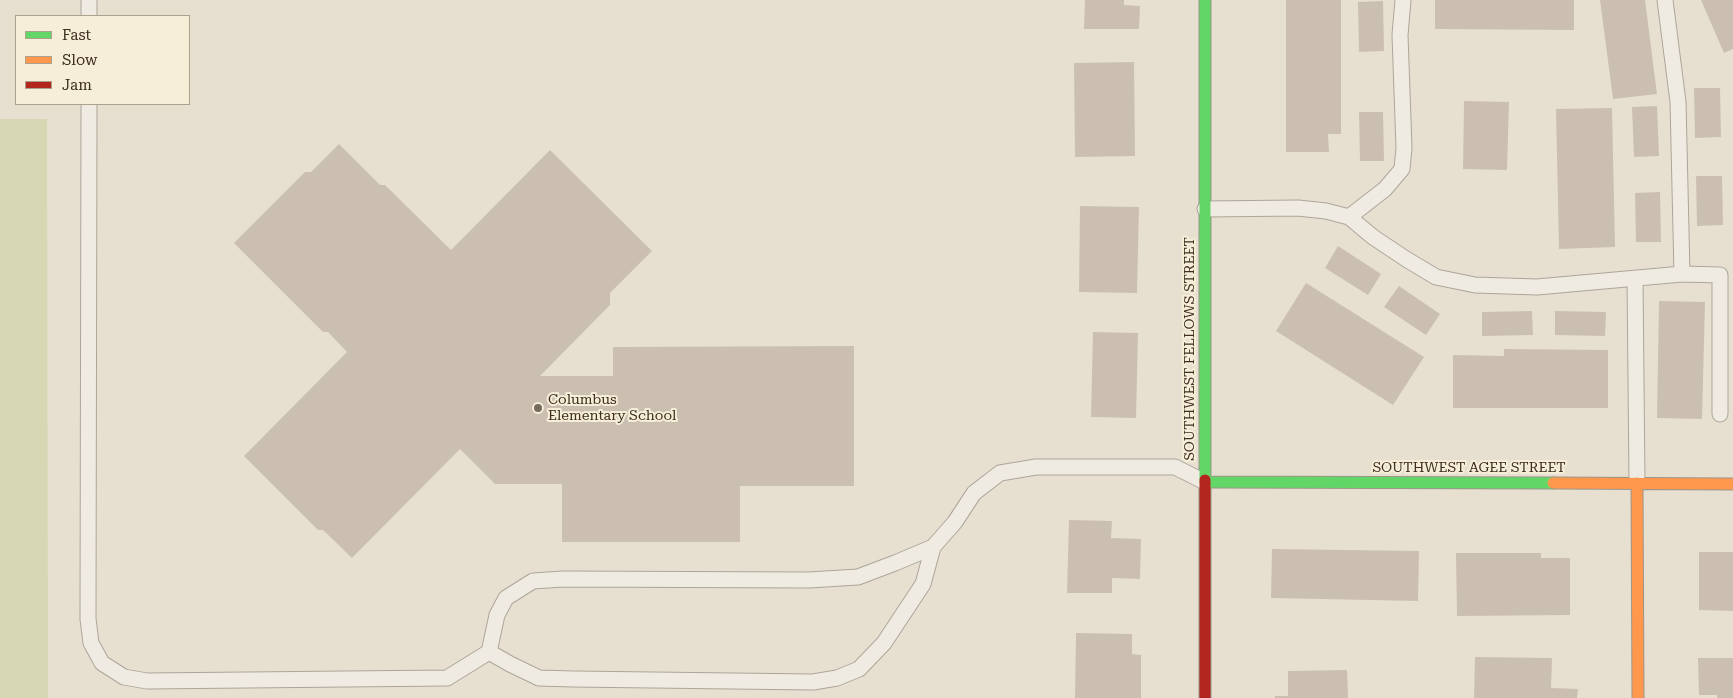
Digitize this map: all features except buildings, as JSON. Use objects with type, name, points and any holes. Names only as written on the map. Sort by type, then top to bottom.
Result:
[{"type":"street","name":"SOUTHWEST FELLOWS STREET","points":[[1205,0],[1206,698]]},
{"type":"street","name":"SOUTHWEST AGEE STREET","points":[[1205,482],[1733,484]]},
{"type":"street","points":[[1637,483],[1638,698]]},
{"type":"lane","points":[[89,0],[89,15]]},
{"type":"lane","points":[[1349,217],[1386,189],[1402,169],[1404,148],[1400,35],[1403,0]]},
{"type":"lane","points":[[1665,0],[1678,102],[1682,274]]},
{"type":"lane","points":[[89,105],[88,618],[91,643],[102,663],[124,677],[147,681],[447,678],[489,652],[497,615],[506,598],[533,581],[563,579],[809,580],[858,576],[934,547]]},
{"type":"lane","points":[[1205,209],[1298,208],[1326,211],[1349,217],[1373,237],[1436,276],[1475,285],[1537,287],[1682,274],[1720,275],[1720,414]]},
{"type":"lane","points":[[1635,278],[1637,483]]},
{"type":"lane","points":[[489,652],[539,678],[813,682],[837,678],[859,669],[884,643],[922,584],[934,547],[955,522],[974,493],[1000,473],[1036,467],[1175,467],[1205,482]]},
{"type":"green space","points":[[0,119],[47,119],[48,698],[0,698]]},
{"type":"traffic: fast","points":[[1205,0],[1205,480]]},
{"type":"traffic: fast","points":[[1205,482],[1553,483]]},
{"type":"traffic: slow","points":[[1553,483],[1733,484]]},
{"type":"traffic: slow","points":[[1637,483],[1638,698]]},
{"type":"traffic: jam","points":[[1205,480],[1205,698]]},
{"type":"place","name":"Columbus Elementary School","points":[[538,408]]}]
